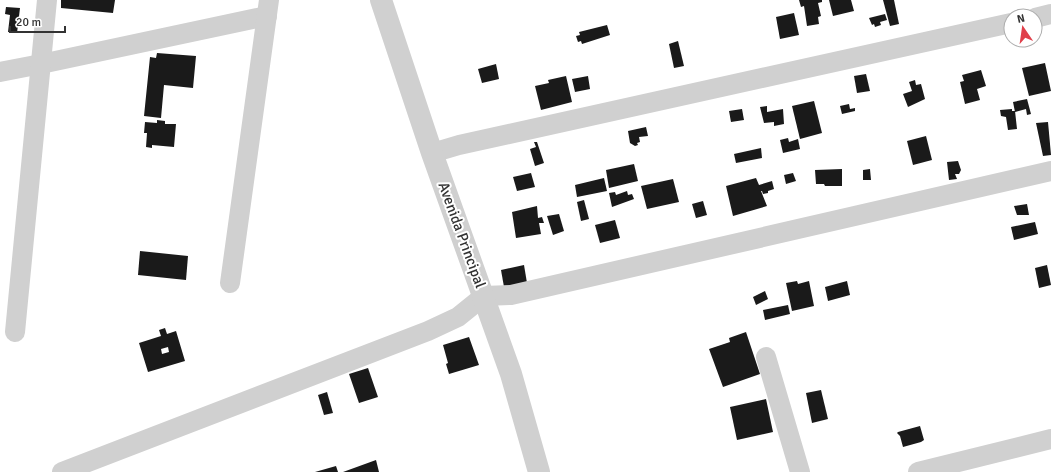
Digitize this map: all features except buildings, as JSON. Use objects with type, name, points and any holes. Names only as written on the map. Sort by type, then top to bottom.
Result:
[{"type":"street","points":[[15,332],[47,0]]},
{"type":"street","name":"Avenida Principal","points":[[380,0],[432,153],[512,374],[539,472]]},
{"type":"street","points":[[0,72],[41,64],[268,8],[230,283]]},
{"type":"street","points":[[432,153],[474,142],[1003,25]]},
{"type":"street","points":[[62,472],[428,331],[458,317],[484,296],[511,295],[1051,171]]},
{"type":"street","points":[[766,356],[800,472]]},
{"type":"street","points":[[918,472],[1051,439]]}]
